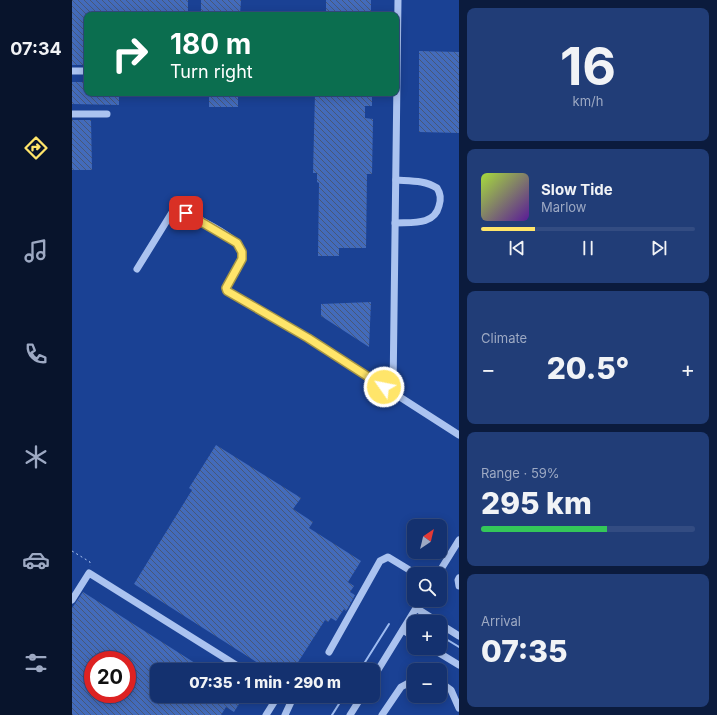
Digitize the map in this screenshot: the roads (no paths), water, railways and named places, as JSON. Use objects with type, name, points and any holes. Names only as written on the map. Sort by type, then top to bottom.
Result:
[{"type":"street","points":[[398,0],[398,12]]},
{"type":"street","points":[[72,71],[84,71]]},
{"type":"street","points":[[393,392],[397,96]]},
{"type":"street","points":[[72,114],[107,114]]},
{"type":"street","points":[[395,223],[420,222],[431,219],[439,208],[441,200],[437,188],[432,185],[421,182],[396,180]]},
{"type":"street","points":[[137,269],[171,214],[177,211],[194,216],[237,243],[242,252],[242,259],[226,288],[227,291],[308,338],[459,435]]},
{"type":"street","points":[[442,567],[459,540]]},
{"type":"street","points":[[329,652],[380,561],[388,557],[407,569]]},
{"type":"street","points":[[72,600],[89,573],[233,663]]},
{"type":"street","points":[[459,578],[459,586]]},
{"type":"street","points":[[380,667],[416,608],[427,615]]},
{"type":"street","points":[[447,628],[459,636]]},
{"type":"street","points":[[403,630],[407,633]]},
{"type":"street","points":[[442,655],[459,666]]},
{"type":"street","points":[[382,715],[401,687],[407,684]]},
{"type":"street","points":[[447,687],[451,690],[459,708]]},
{"type":"street","points":[[266,715],[274,703]]},
{"type":"street","points":[[285,715],[291,703]]},
{"type":"street","points":[[350,715],[358,703]]},
{"type":"waterway","points":[[364,663],[389,624]]},
{"type":"waterway","points":[[447,640],[459,647]]},
{"type":"waterway","points":[[332,715],[340,703]]}]
